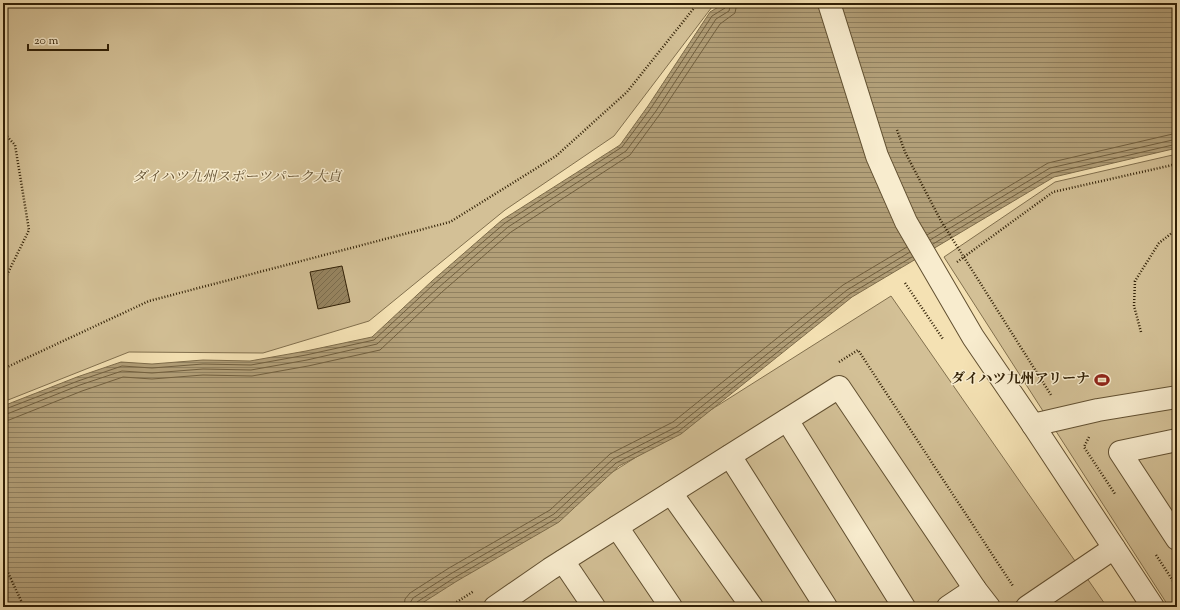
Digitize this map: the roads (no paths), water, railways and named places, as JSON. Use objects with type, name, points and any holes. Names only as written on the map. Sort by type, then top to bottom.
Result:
[{"type":"street","points":[[829,3],[877,156],[906,222],[973,338],[1001,381],[1033,425],[1153,607]]},
{"type":"street","points":[[495,607],[517,601],[563,561],[839,387],[975,589],[989,607]]},
{"type":"street","points":[[1033,425],[1098,410],[1177,397]]},
{"type":"street","points":[[787,420],[904,607]]},
{"type":"street","points":[[1177,440],[1120,452],[1177,539]]},
{"type":"street","points":[[730,456],[826,607]]},
{"type":"street","points":[[671,493],[752,607]]},
{"type":"street","points":[[617,527],[671,607]]},
{"type":"street","points":[[1027,607],[1114,548]]},
{"type":"street","points":[[563,561],[594,607]]},
{"type":"street","points":[[948,607],[975,589]]},
{"type":"water","points":[[725,3],[1177,3],[1177,148],[1054,177],[852,297],[681,434],[619,466],[559,522],[457,581],[416,607],[3,607],[3,406],[77,377],[121,362],[152,364],[203,360],[250,361],[372,337],[432,281],[502,220],[620,145],[648,106],[710,12]]},
{"type":"place","name":"ダイハツ九州アリーナ","points":[[1102,380]]},
{"type":"park label","name":"ダイハツ九州スポーツパーク大貞","points":[[237,178]]}]
